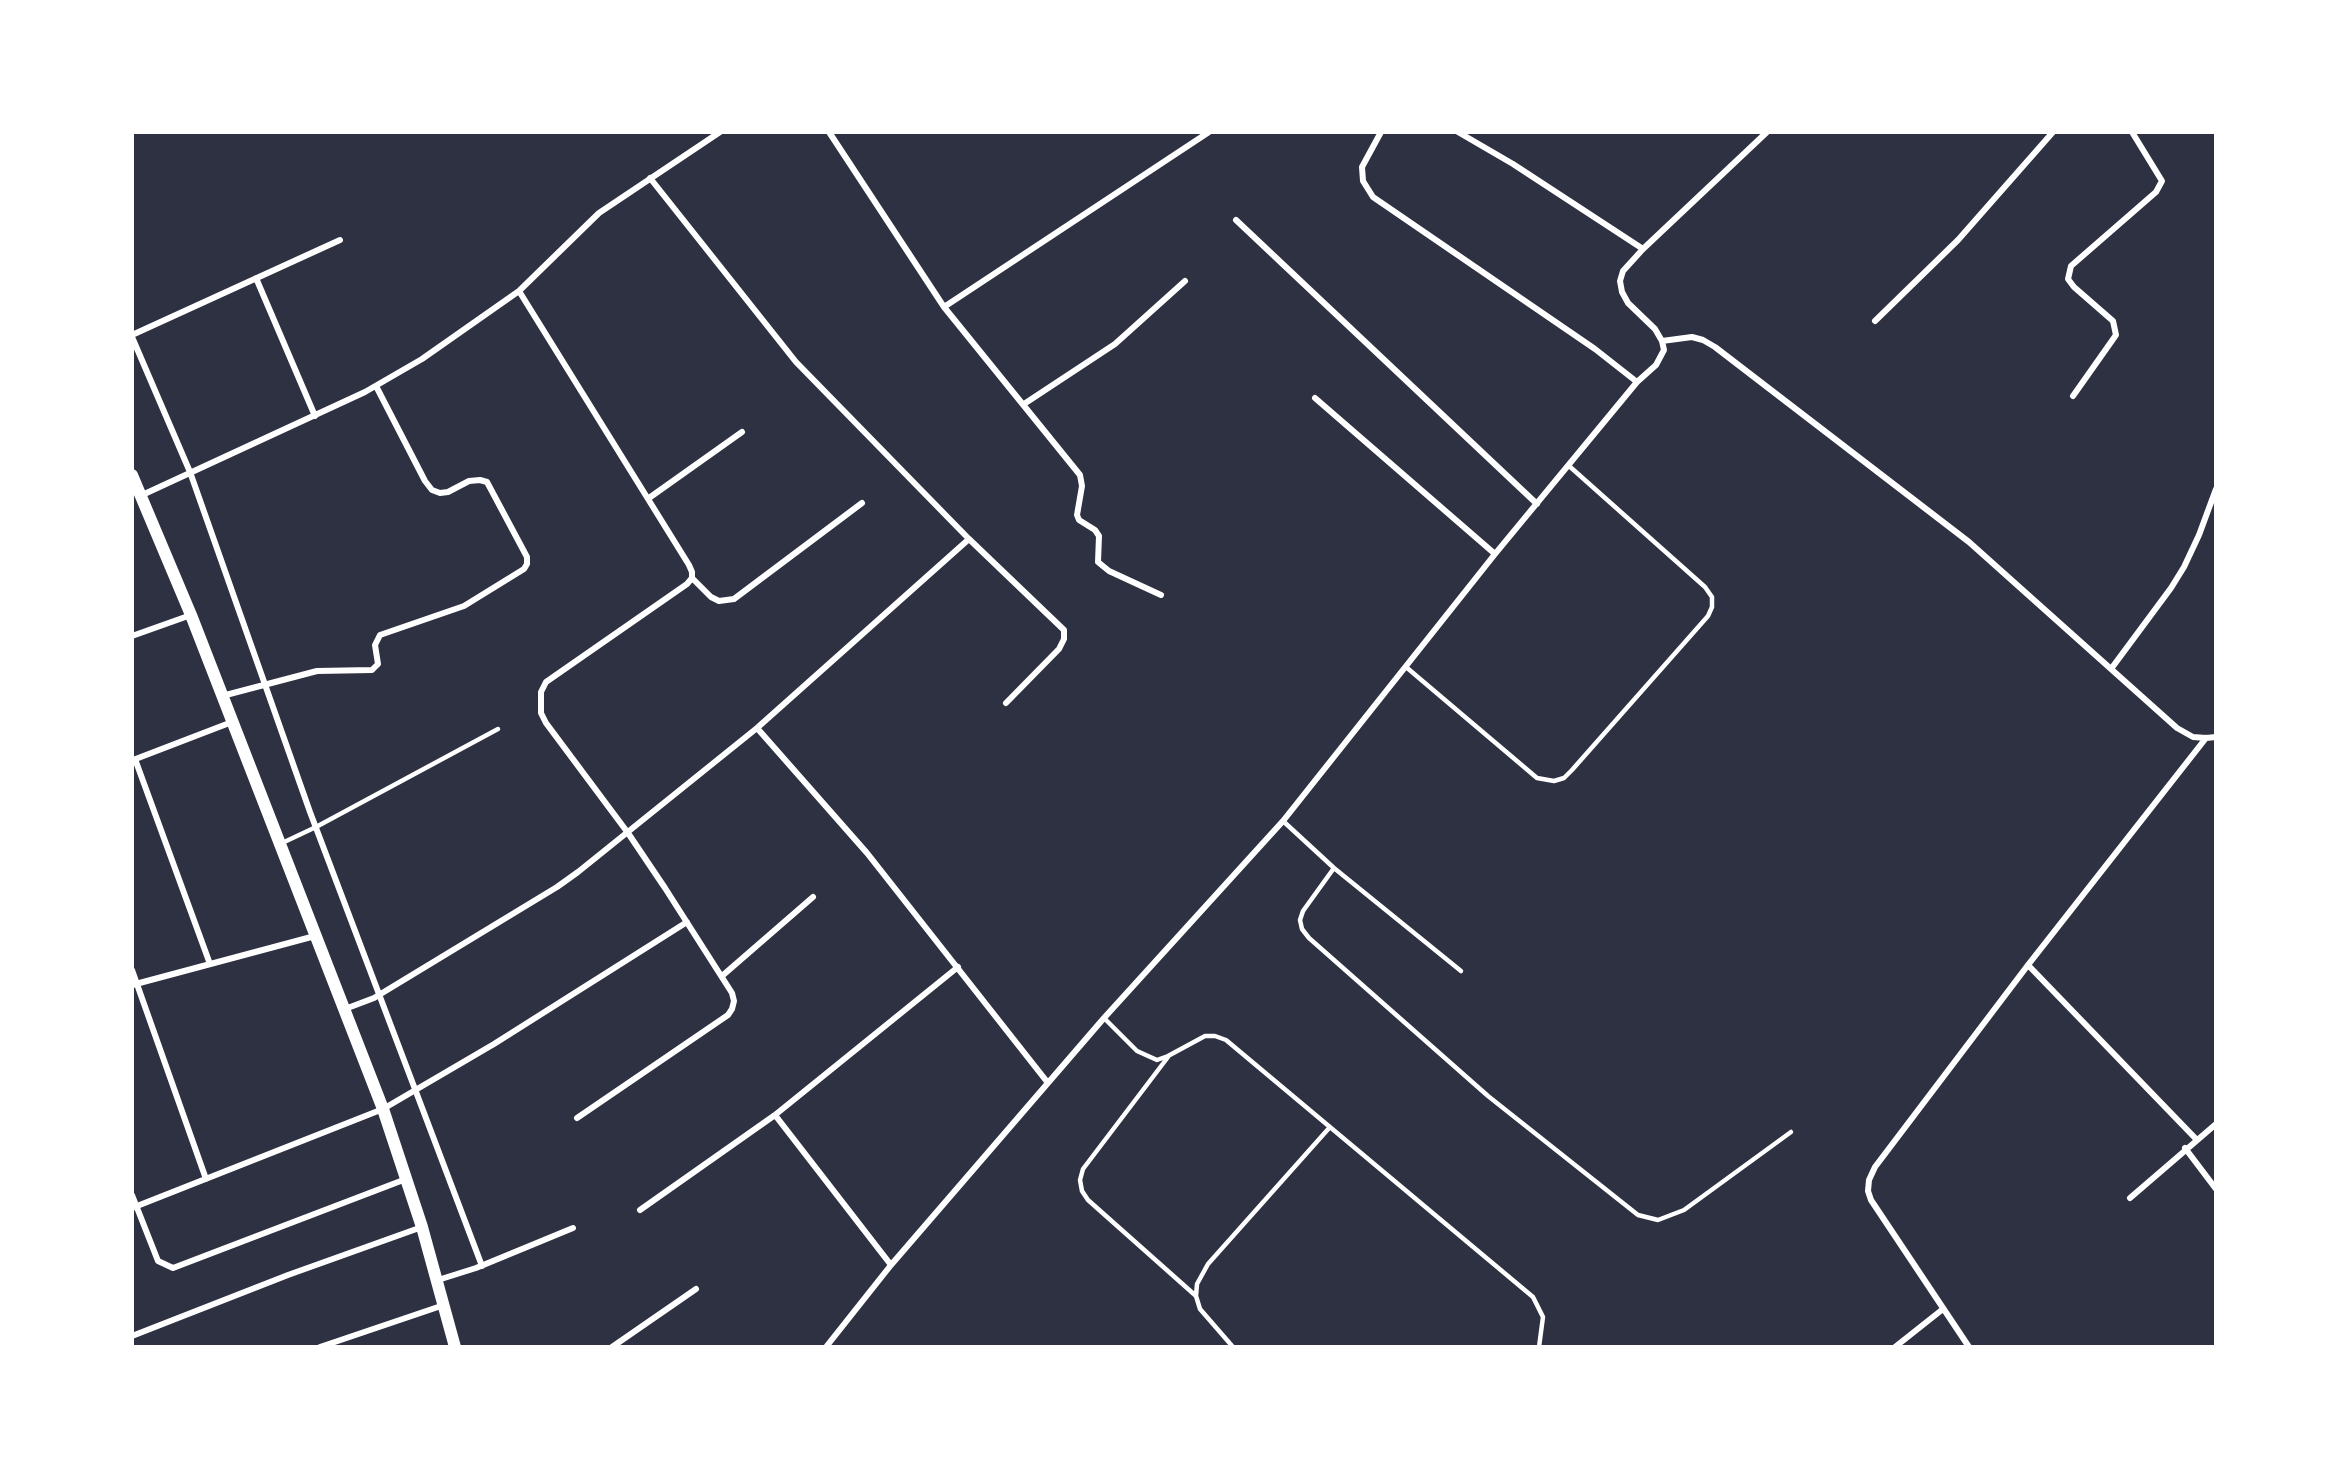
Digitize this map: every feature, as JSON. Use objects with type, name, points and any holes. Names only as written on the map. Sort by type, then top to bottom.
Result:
[{"type":"main road","points":[[132,475],[191,615],[315,936],[389,1106],[406,1179],[438,1281],[455,1347]]},
{"type":"street","points":[[140,496],[315,416],[376,386],[422,359],[519,291],[599,213],[720,132]]},
{"type":"street","points":[[829,132],[944,307],[1080,475],[1082,486],[1077,515],[1079,520],[1095,530],[1099,536],[1098,562],[1109,571],[1161,595]]},
{"type":"street","points":[[944,307],[1209,132]]},
{"type":"street","points":[[1381,132],[1362,167],[1363,181],[1373,197],[1595,349],[1637,382]]},
{"type":"street","points":[[1458,132],[1513,164],[1643,249]]},
{"type":"street","points":[[826,1347],[891,1265],[1104,1018],[1283,821],[1495,554],[1637,382],[1661,358],[1664,350],[1655,328],[1628,303],[1622,292],[1620,281],[1623,271],[1643,249],[1767,132]]},
{"type":"street","points":[[1875,321],[1966,232],[2053,132]]},
{"type":"street","points":[[2073,396],[2116,335],[2113,321],[2068,279],[2071,266],[2156,192],[2162,181],[2132,132]]},
{"type":"street","points":[[650,178],[796,362],[969,539],[1064,630],[1064,639],[1059,649],[1006,703]]},
{"type":"street","points":[[1236,220],[1537,504]]},
{"type":"street","points":[[340,240],[132,336],[190,472],[377,997],[417,1091],[478,1267]]},
{"type":"street","points":[[256,278],[315,416]]},
{"type":"street","points":[[1024,405],[1115,344],[1185,281]]},
{"type":"street","points":[[519,291],[689,565],[692,578],[711,597],[719,601],[734,599],[862,503]]},
{"type":"street","points":[[1662,341],[1692,337],[1715,347],[1969,542],[2177,728],[2193,737],[2216,737]]},
{"type":"street","points":[[222,696],[317,671],[372,670],[378,664],[375,645],[380,635],[464,606],[524,569],[527,564],[527,557],[487,482],[469,481],[448,492],[440,493],[432,490],[376,386]]},
{"type":"street","points":[[1315,398],[1495,554]]},
{"type":"street","points":[[648,498],[742,432]]},
{"type":"street","points":[[2111,669],[2184,567],[2216,489]]},
{"type":"street","points":[[345,1009],[377,997],[557,887],[628,833],[757,728],[969,539]]},
{"type":"street","points":[[576,1118],[728,1015],[734,1001],[722,976],[628,833],[546,723],[542,713],[541,692],[546,682],[687,584],[692,578]]},
{"type":"street","points":[[132,636],[191,615]]},
{"type":"street","points":[[210,964],[133,760],[232,722]]},
{"type":"street","points":[[757,728],[867,853],[1048,1083]]},
{"type":"street","points":[[1969,1347],[1871,1200],[1868,1191],[1869,1180],[1875,1167],[2028,965],[2206,738]]},
{"type":"street","points":[[722,976],[813,897]]},
{"type":"street","points":[[134,1207],[389,1106],[417,1091],[687,922]]},
{"type":"street","points":[[135,984],[315,936]]},
{"type":"street","points":[[2028,965],[2197,1140]]},
{"type":"street","points":[[640,1210],[775,1115],[958,967]]},
{"type":"street","points":[[132,970],[135,984],[206,1179]]},
{"type":"street","points":[[775,1115],[891,1265]]},
{"type":"street","points":[[2130,1198],[2185,1148],[2216,1124]]},
{"type":"street","points":[[2185,1148],[2216,1189]]},
{"type":"street","points":[[132,1195],[134,1207],[159,1261],[173,1268],[406,1179]]},
{"type":"street","points":[[132,1336],[288,1275],[422,1227]]},
{"type":"street","points":[[438,1281],[573,1228]]},
{"type":"street","points":[[612,1347],[696,1289]]},
{"type":"street","points":[[320,1347],[445,1305]]},
{"type":"street","points":[[1895,1347],[1943,1309]]},
{"type":"lane","points":[[1406,668],[1537,778],[1554,781],[1564,778],[1572,770],[1708,616],[1712,607],[1712,597],[1705,587],[1568,465]]},
{"type":"lane","points":[[280,844],[498,729]]},
{"type":"lane","points":[[1283,821],[1334,868],[1461,971]]},
{"type":"lane","points":[[1334,868],[1303,911],[1300,920],[1302,929],[1309,938],[1488,1096],[1638,1215],[1658,1220],[1684,1210],[1791,1132]]},
{"type":"lane","points":[[1104,1018],[1137,1051],[1157,1059],[1168,1056],[1205,1036],[1215,1036],[1226,1040],[1533,1297],[1543,1317],[1539,1347]]},
{"type":"lane","points":[[1168,1056],[1083,1168],[1080,1180],[1082,1191],[1088,1200],[1196,1296],[1206,1318],[1233,1347]]},
{"type":"lane","points":[[1196,1296],[1197,1284],[1208,1264],[1330,1126]]}]
